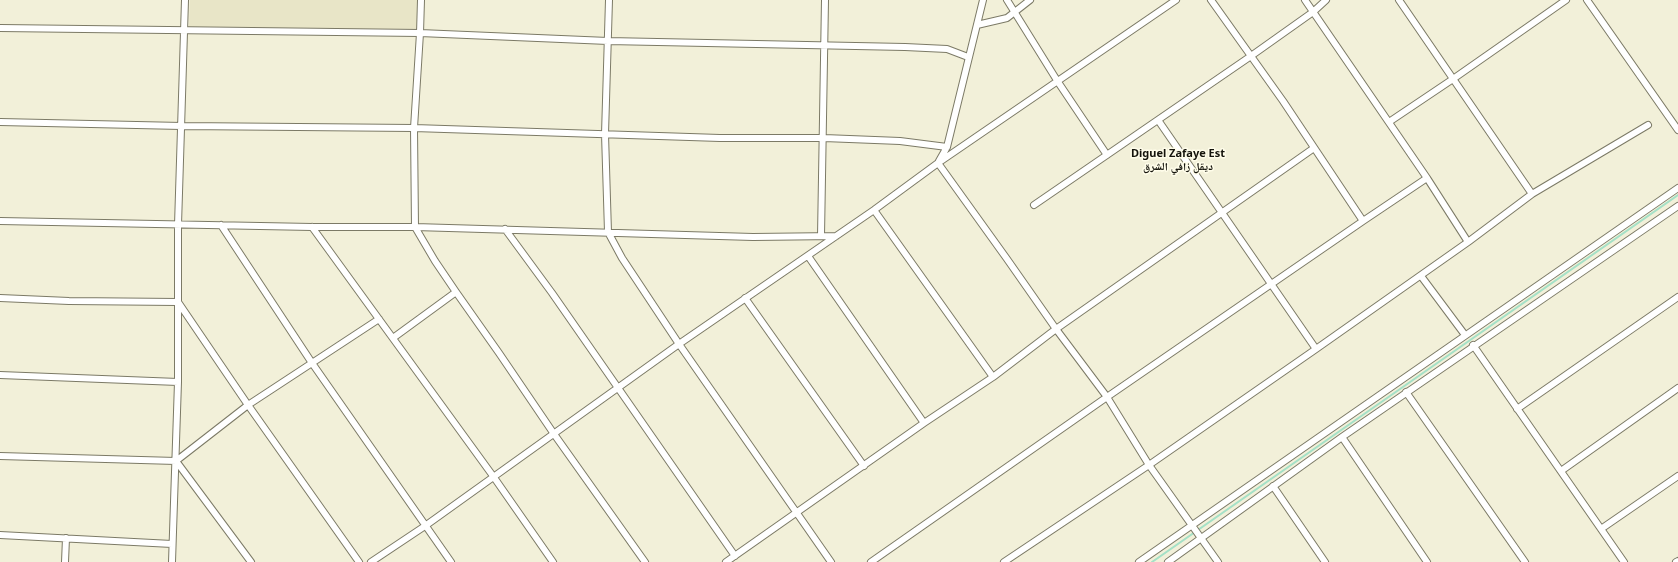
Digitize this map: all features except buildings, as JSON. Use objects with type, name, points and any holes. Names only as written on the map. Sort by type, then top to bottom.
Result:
[{"type":"street","points":[[172,562],[178,382],[178,225],[185,0]]},
{"type":"street","points":[[420,0],[420,33],[414,128],[415,227],[435,261],[456,292],[645,562]]},
{"type":"street","points":[[609,0],[605,134],[608,232],[622,258],[679,344],[831,562]]},
{"type":"street","points":[[821,236],[824,138],[825,0]]},
{"type":"street","points":[[938,163],[947,147],[983,0]]},
{"type":"street","points":[[1007,0],[1013,12],[1058,82],[1107,155]]},
{"type":"street","points":[[977,25],[1007,18],[1030,0]]},
{"type":"street","points":[[371,562],[425,526],[679,344],[837,236],[938,163],[1176,0]]},
{"type":"street","points":[[1211,0],[1251,56],[1363,221]]},
{"type":"street","points":[[1305,0],[1427,178],[1468,242]]},
{"type":"street","points":[[1034,205],[1251,56],[1313,12],[1326,0]]},
{"type":"street","points":[[1399,0],[1532,194]]},
{"type":"street","points":[[1389,122],[1454,79],[1566,0]]},
{"type":"street","points":[[1588,0],[1678,130]]},
{"type":"street","points":[[0,28],[420,33],[608,41],[825,45],[948,49],[968,57]]},
{"type":"street","points":[[1158,120],[1316,349]]},
{"type":"street","points":[[0,122],[182,126],[414,128],[720,138],[824,138],[900,141],[947,147]]},
{"type":"street","points":[[1004,562],[1149,465],[1316,349],[1468,242],[1532,194],[1648,125]]},
{"type":"street","points":[[726,562],[924,423],[993,377],[1056,329],[1314,148]]},
{"type":"street","points":[[938,163],[1008,259],[1056,329],[1107,397],[1149,465],[1218,562]]},
{"type":"street","points":[[871,562],[1107,397],[1427,178]]},
{"type":"street","points":[[1139,562],[1193,526],[1678,188]]},
{"type":"street","points":[[1168,562],[1200,536],[1406,392],[1678,206]]},
{"type":"street","points":[[874,210],[993,377]]},
{"type":"street","points":[[0,221],[221,226],[415,227],[753,237],[837,236]]},
{"type":"street","points":[[221,226],[312,363],[451,562]]},
{"type":"street","points":[[312,227],[493,476],[553,562]]},
{"type":"street","points":[[505,229],[735,556]]},
{"type":"street","points":[[808,256],[924,423]]},
{"type":"street","points":[[1420,276],[1465,335]]},
{"type":"street","points":[[393,338],[456,292]]},
{"type":"street","points":[[1517,409],[1678,297]]},
{"type":"street","points":[[0,298],[69,301],[178,302]]},
{"type":"street","points":[[745,298],[864,466]]},
{"type":"street","points":[[178,302],[248,405],[359,562]]},
{"type":"street","points":[[0,456],[176,461],[248,405],[379,318]]},
{"type":"street","points":[[1473,346],[1624,562]]},
{"type":"street","points":[[0,375],[178,382]]},
{"type":"street","points":[[1561,471],[1678,388]]},
{"type":"street","points":[[1406,392],[1525,562]]},
{"type":"street","points":[[1342,437],[1427,562]]},
{"type":"street","points":[[176,461],[251,562]]},
{"type":"street","points":[[1601,528],[1678,476]]},
{"type":"street","points":[[1273,486],[1325,562]]},
{"type":"street","points":[[0,535],[172,544]]},
{"type":"street","points":[[66,538],[66,562]]},
{"type":"shaded area","points":[[190,0],[418,0],[417,30],[189,27]]},
{"type":"waterway","points":[[1152,562],[1678,195]]},
{"type":"district","name":"Diguel Zafaye Est ديقل زافي الشرق","points":[[1178,160]]}]
